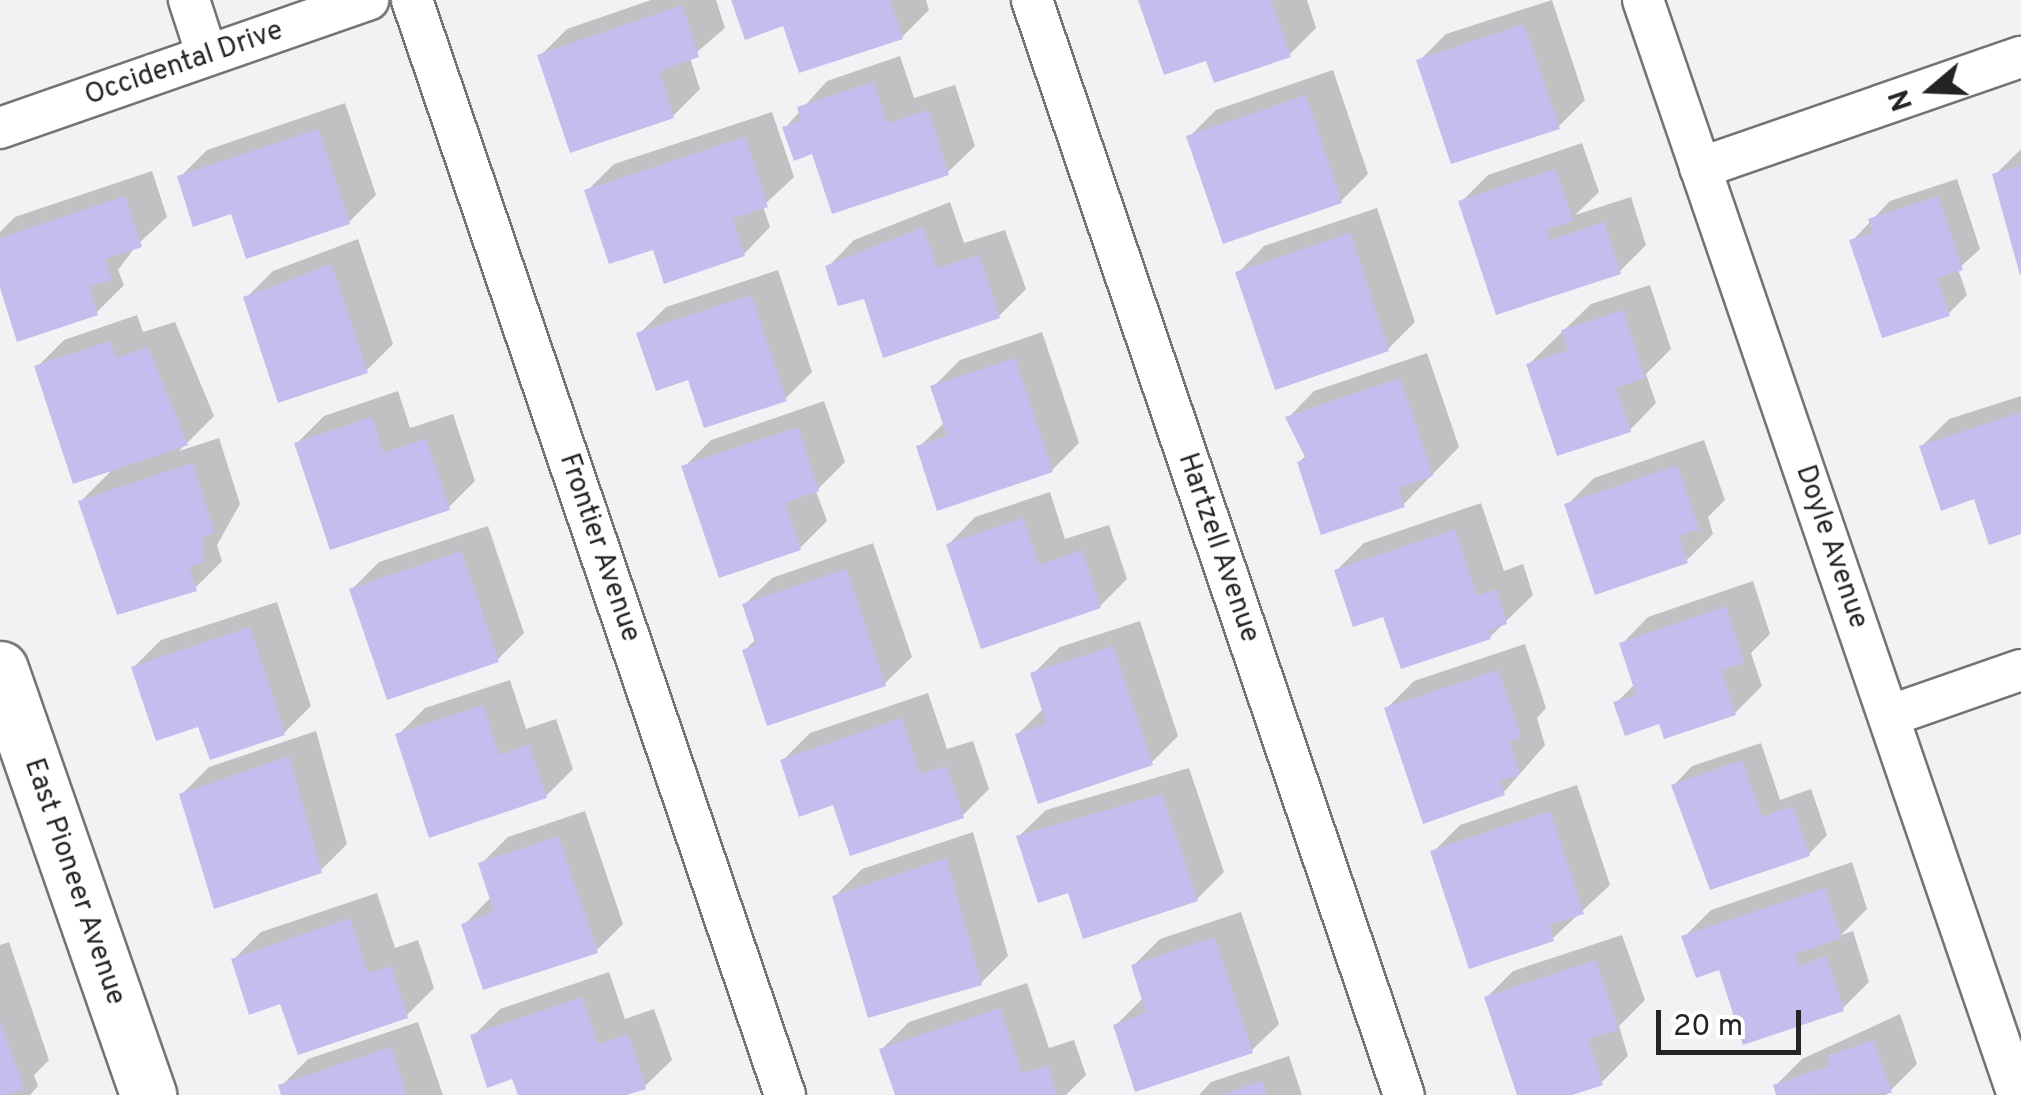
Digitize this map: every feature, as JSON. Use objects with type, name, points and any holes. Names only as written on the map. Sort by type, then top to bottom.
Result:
[{"type":"street","points":[[190,0],[206,56]]},
{"type":"street","name":"Occidental Drive","points":[[0,128],[368,0]]},
{"type":"street","name":"Frontier Avenue","points":[[412,0],[785,1095]]},
{"type":"street","name":"Hartzell Avenue","points":[[1032,0],[1404,1095]]},
{"type":"street","name":"Doyle Avenue","points":[[1643,0],[2018,1095]]},
{"type":"street","points":[[1700,168],[2021,57]]},
{"type":"street","name":"East Pioneer Avenue","points":[[0,669],[148,1095]]},
{"type":"street","points":[[1889,716],[2021,670]]},
{"type":"building","points":[[731,0],[890,0],[903,39],[799,73],[783,26],[745,40]]},
{"type":"building","points":[[1138,0],[1271,0],[1291,57],[1214,83],[1206,61],[1164,75]]},
{"type":"building","points":[[682,5],[699,57],[659,71],[674,118],[570,153],[537,55]]},
{"type":"building","points":[[1524,24],[1560,129],[1451,164],[1416,60]]},
{"type":"building","points":[[873,82],[887,123],[928,110],[949,175],[832,214],[812,154],[794,161],[782,127],[801,121],[797,107]]},
{"type":"building","points":[[1306,95],[1342,203],[1223,244],[1186,136]]},
{"type":"building","points":[[318,129],[350,224],[246,259],[231,214],[193,227],[177,176]]},
{"type":"building","points":[[745,137],[768,207],[732,219],[745,256],[664,284],[653,250],[609,264],[584,190]]},
{"type":"building","points":[[2021,165],[2021,274],[2020,275],[1992,174]]},
{"type":"building","points":[[1555,169],[1573,221],[1546,230],[1550,240],[1604,222],[1621,274],[1496,315],[1458,201]]},
{"type":"building","points":[[125,196],[142,247],[105,259],[112,280],[89,287],[98,315],[17,342],[0,288],[0,238]]},
{"type":"building","points":[[1938,196],[1963,270],[1937,278],[1950,316],[1882,338],[1849,240],[1873,233],[1868,219]]},
{"type":"building","points":[[923,227],[937,268],[979,255],[1000,318],[883,358],[864,299],[838,306],[825,266]]},
{"type":"building","points":[[1350,233],[1389,351],[1275,390],[1235,272]]},
{"type":"building","points":[[331,264],[368,373],[278,403],[243,297]]},
{"type":"building","points":[[751,295],[787,401],[704,428],[688,380],[656,391],[636,333]]},
{"type":"building","points":[[1623,310],[1645,378],[1616,388],[1631,432],[1557,456],[1526,364],[1568,350],[1561,330]]},
{"type":"building","points":[[110,341],[116,358],[148,347],[188,445],[73,484],[34,366]]},
{"type":"building","points":[[1015,358],[1053,472],[937,511],[916,446],[947,436],[930,386]]},
{"type":"building","points":[[1400,378],[1433,476],[1398,488],[1405,507],[1321,535],[1297,462],[1306,459],[1285,417]]},
{"type":"building","points":[[2021,412],[2021,534],[1989,545],[1974,499],[1941,511],[1919,446]]},
{"type":"building","points":[[372,417],[383,453],[426,439],[450,510],[330,550],[294,443]]},
{"type":"building","points":[[798,427],[819,491],[785,503],[801,550],[719,578],[681,466]]},
{"type":"building","points":[[192,463],[215,533],[203,537],[204,562],[189,567],[197,591],[117,615],[78,501]]},
{"type":"building","points":[[1677,465],[1699,529],[1679,536],[1688,563],[1595,595],[1564,504]]},
{"type":"building","points":[[1023,518],[1039,565],[1082,550],[1101,608],[981,649],[946,544]]},
{"type":"building","points":[[1455,529],[1477,596],[1496,589],[1507,624],[1488,631],[1491,639],[1401,669],[1383,617],[1353,627],[1334,570]]},
{"type":"building","points":[[461,551],[499,662],[387,700],[349,589]]},
{"type":"building","points":[[846,569],[886,686],[767,726],[742,650],[756,645],[742,604]]},
{"type":"building","points":[[1726,606],[1744,663],[1721,670],[1736,715],[1664,739],[1659,724],[1625,736],[1613,702],[1636,695],[1619,643]]},
{"type":"building","points":[[250,627],[285,735],[210,760],[198,727],[156,741],[131,667]]},
{"type":"building","points":[[1113,646],[1153,765],[1038,804],[1015,734],[1046,723],[1030,673]]},
{"type":"building","points":[[1498,670],[1521,737],[1509,741],[1520,774],[1500,781],[1505,795],[1423,824],[1384,708]]},
{"type":"building","points":[[483,705],[499,755],[529,744],[547,798],[429,838],[395,734]]},
{"type":"building","points":[[901,718],[920,774],[946,766],[964,818],[850,856],[833,805],[799,817],[780,760]]},
{"type":"building","points":[[289,756],[322,873],[214,909],[179,794]]},
{"type":"building","points":[[1742,760],[1762,817],[1793,806],[1810,856],[1710,890],[1671,785]]},
{"type":"building","points":[[1162,794],[1198,901],[1083,939],[1068,893],[1038,903],[1016,836]]},
{"type":"building","points":[[1550,811],[1584,914],[1549,925],[1554,941],[1469,969],[1430,851]]},
{"type":"building","points":[[558,836],[598,953],[483,990],[461,924],[494,912],[478,863]]},
{"type":"building","points":[[946,858],[982,985],[868,1018],[832,896]]},
{"type":"building","points":[[1825,888],[1842,938],[1794,954],[1799,966],[1826,956],[1844,1011],[1743,1045],[1719,970],[1696,978],[1681,936]]},
{"type":"building","points":[[350,918],[368,973],[391,966],[408,1018],[298,1055],[280,1004],[249,1015],[231,959]]},
{"type":"building","points":[[1214,937],[1253,1053],[1135,1092],[1113,1025],[1146,1013],[1131,965]]},
{"type":"building","points":[[1596,960],[1619,1029],[1588,1039],[1603,1085],[1572,1095],[1517,1095],[1484,997]]},
{"type":"building","points":[[582,997],[598,1044],[628,1034],[646,1089],[627,1095],[518,1095],[512,1079],[487,1088],[470,1035]]},
{"type":"building","points":[[1000,1008],[1022,1074],[1047,1065],[1057,1095],[895,1095],[879,1049]]},
{"type":"building","points":[[0,1021],[24,1089],[7,1095],[0,1095]]},
{"type":"building","points":[[1873,1040],[1892,1093],[1776,1095],[1773,1085],[1830,1066],[1827,1056]]},
{"type":"building","points":[[391,1047],[407,1095],[281,1095],[278,1085]]},
{"type":"building","points":[[1262,1081],[1267,1095],[1223,1094]]}]
